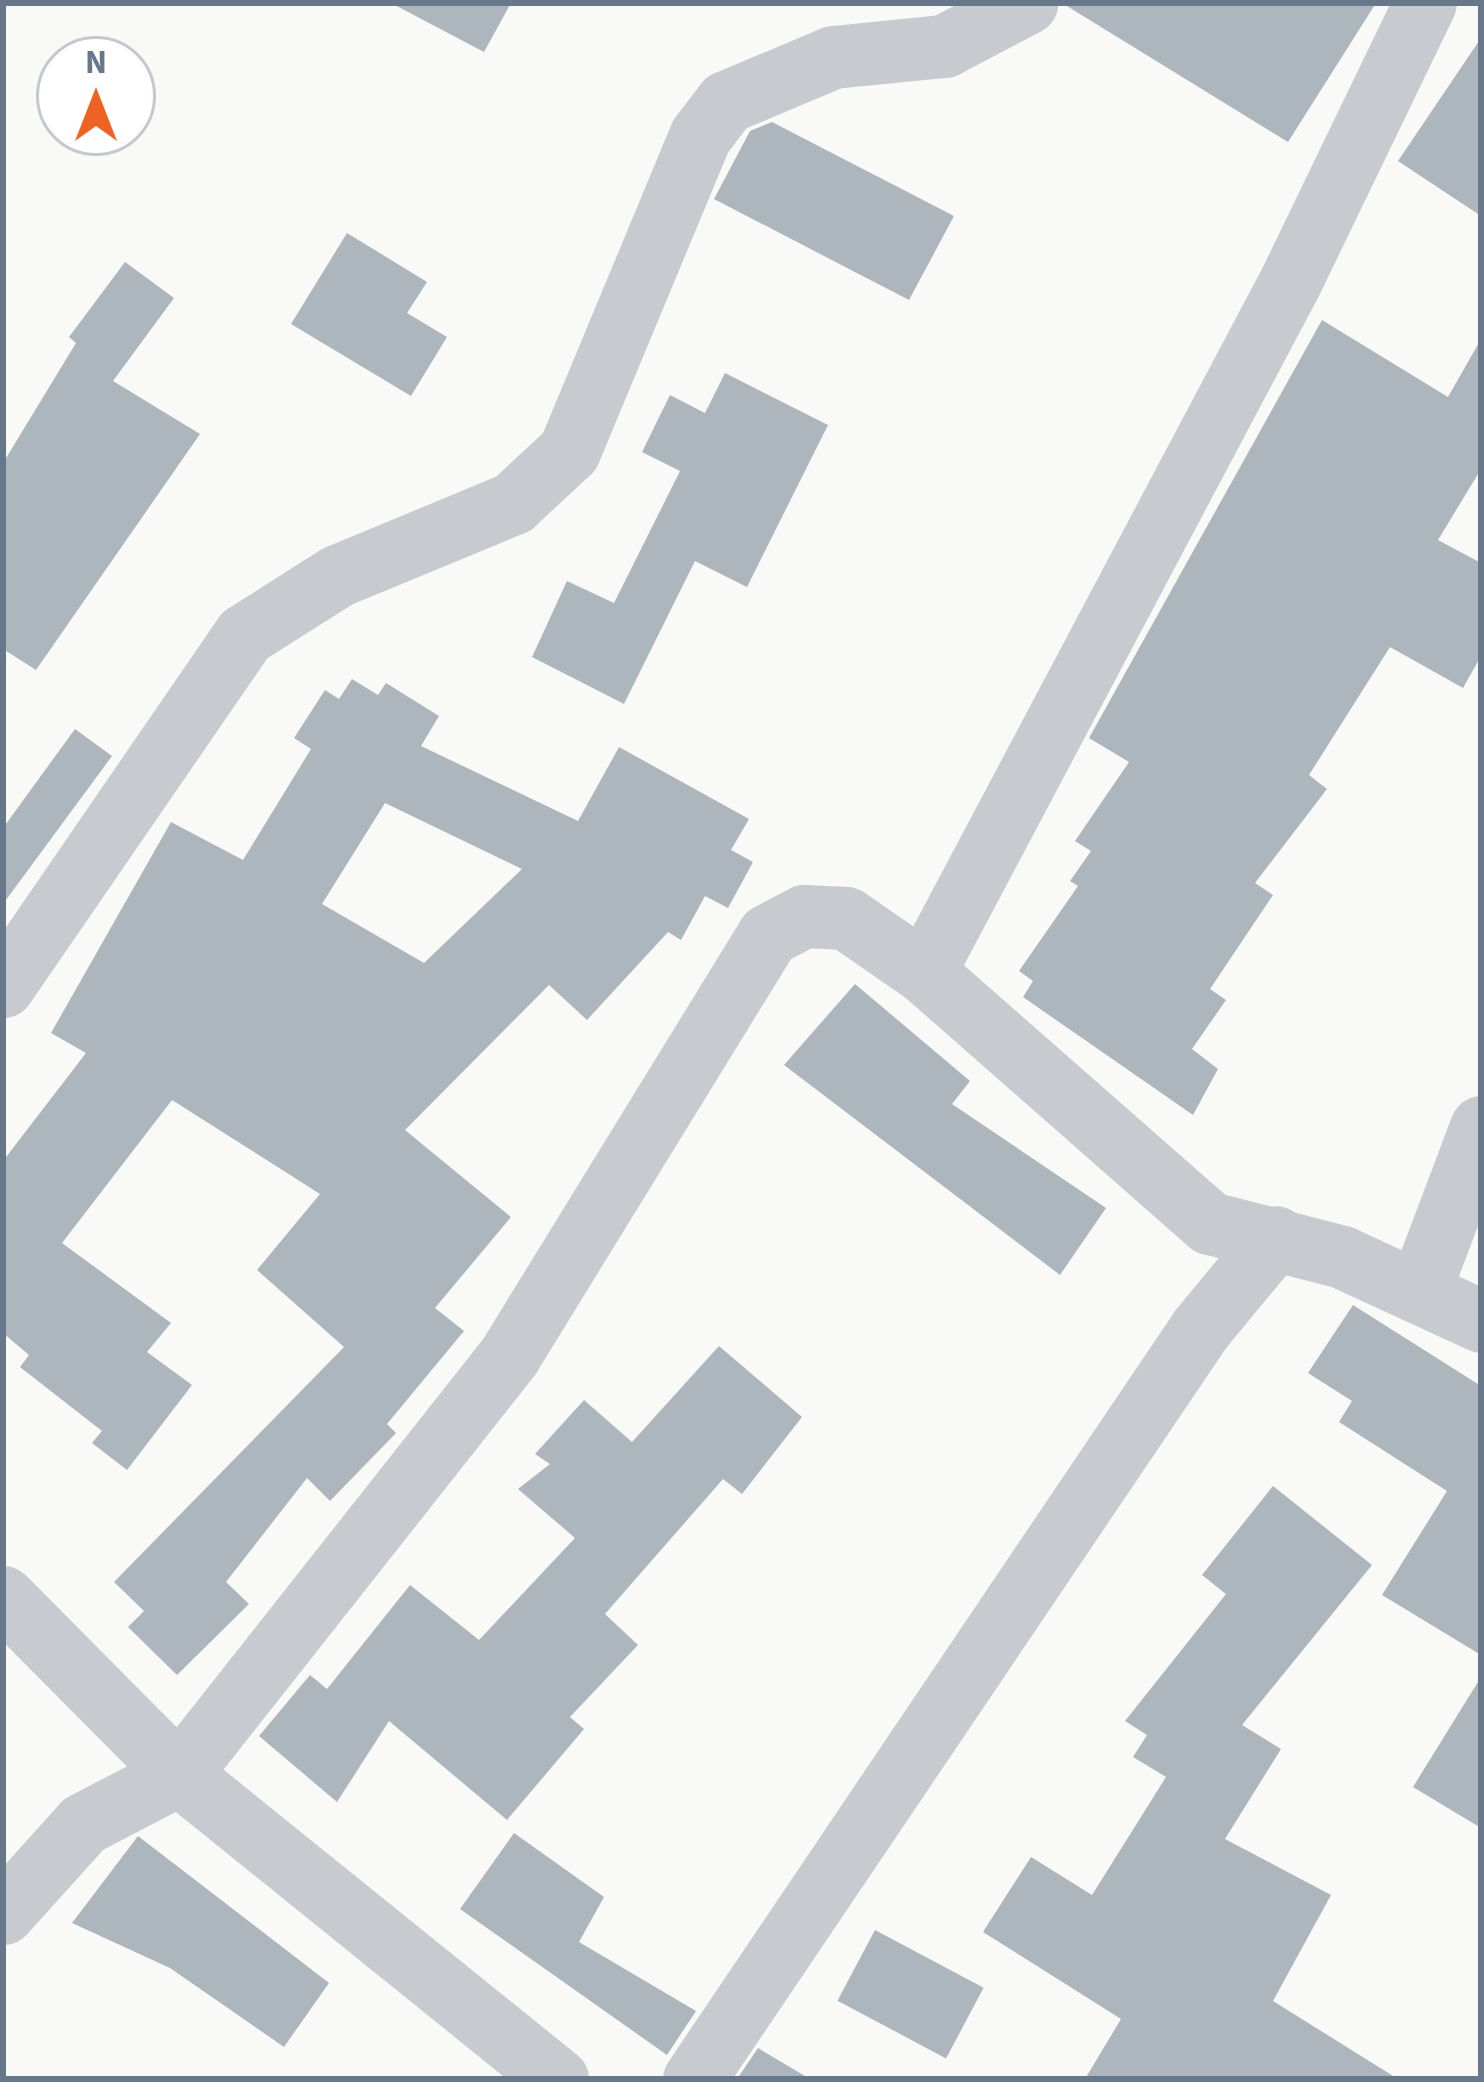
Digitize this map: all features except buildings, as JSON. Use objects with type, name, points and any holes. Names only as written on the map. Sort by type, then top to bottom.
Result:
[{"type":"street","points":[[3,986],[244,635],[337,576],[513,503],[569,451],[700,136],[726,102],[833,57],[944,46],[1025,3]]},
{"type":"street","points":[[924,972],[1290,283],[1425,3]]},
{"type":"street","points":[[3,1912],[83,1824],[179,1774],[509,1356],[768,935],[804,916],[846,918],[924,972],[1155,1183],[1210,1223],[1276,1237],[1421,1286],[1481,1321]]},
{"type":"street","points":[[1421,1286],[1481,1127]]},
{"type":"street","points":[[694,2079],[1200,1329],[1276,1237]]},
{"type":"street","points":[[3,1597],[179,1774],[557,2079]]}]
